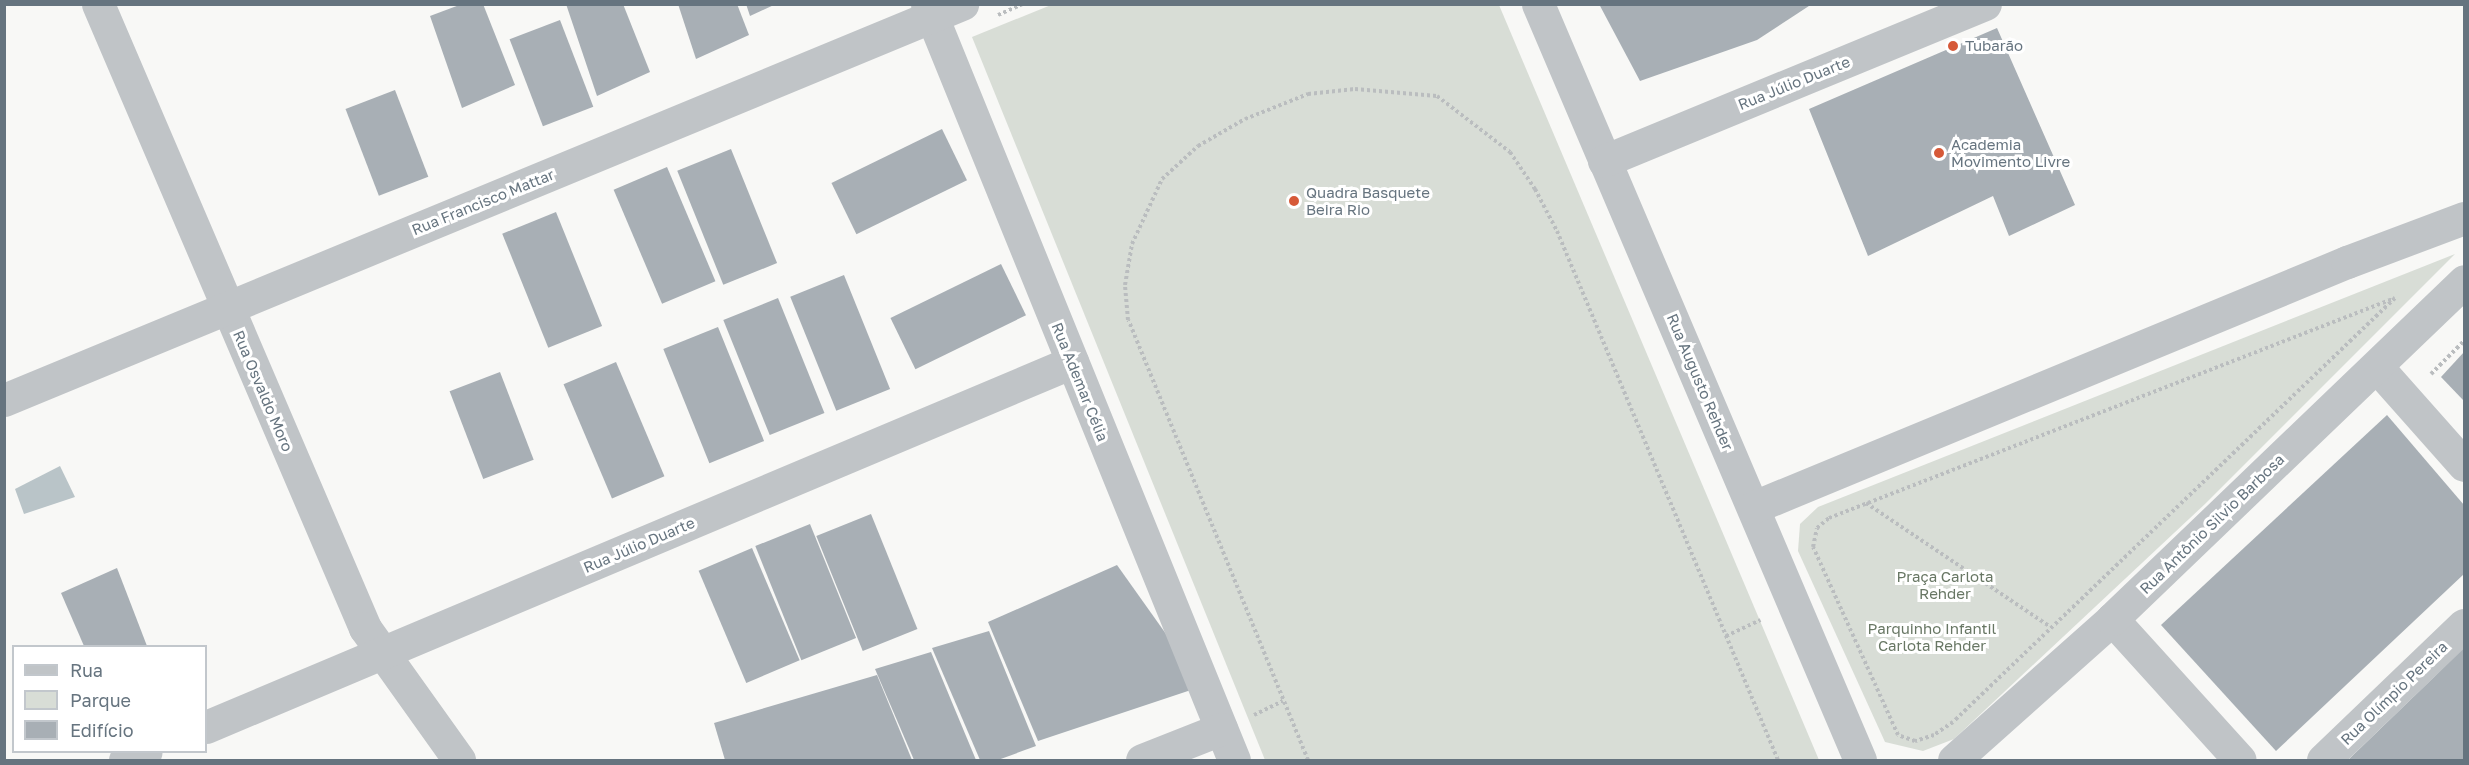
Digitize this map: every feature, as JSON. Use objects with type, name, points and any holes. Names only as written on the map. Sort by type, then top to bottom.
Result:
[{"type":"street","name":"Rua Osvaldo Moro","points":[[98,4],[365,628],[459,760]]},
{"type":"street","name":"Rua Augusto Rehder","points":[[1538,4],[1860,760]]},
{"type":"street","name":"Rua Júlio Duarte","points":[[1604,161],[1985,4]]},
{"type":"street","name":"Rua Francisco Mattar","points":[[4,400],[940,9]]},
{"type":"street","name":"Rua Ademar Célia","points":[[940,9],[1072,362],[1234,723],[1233,760]]},
{"type":"street","points":[[1754,507],[2348,262],[2464,218]]},
{"type":"street","name":"Rua Antônio Silvio Barbosa","points":[[1954,760],[2112,619],[2464,281]]},
{"type":"street","name":"Rua Júlio Duarte","points":[[207,727],[1072,362]]},
{"type":"street","points":[[2377,367],[2464,465]]},
{"type":"street","points":[[2112,619],[2240,760]]},
{"type":"street","name":"Rua Olímpio Pereira","points":[[2323,760],[2464,626]]},
{"type":"street","points":[[1142,760],[1234,723]]},
{"type":"street","points":[[125,760],[143,753]]},
{"type":"path","points":[[1308,760],[1128,320],[1125,285],[1132,244],[1162,178],[1198,146],[1245,119],[1308,94],[1355,89],[1437,96],[1510,152],[1557,231],[1778,760]]},
{"type":"path","points":[[2395,297],[2053,628],[1934,735],[1915,741],[1898,735],[1813,546],[1817,528],[1829,518],[1865,502],[2395,297]]},
{"type":"path","points":[[2438,381],[2431,374],[2464,341]]},
{"type":"path","points":[[1865,502],[2080,648]]},
{"type":"path","points":[[1726,636],[1760,620]]},
{"type":"path","points":[[1234,723],[1283,701]]},
{"type":"green space","points":[[1051,5],[1499,5],[1819,760],[1265,760],[972,37]]},
{"type":"green space","name":"Praça Carlota Rehder","points":[[2455,254],[2205,504],[1954,739],[1923,751],[1885,742],[1798,551],[1800,524],[1818,507]]},
{"type":"shaded area","points":[[60,466],[75,497],[24,514],[15,489]]},
{"type":"building","points":[[462,4],[483,4],[515,85],[462,108],[430,16]]},
{"type":"building","points":[[566,4],[623,4],[650,72],[597,96]]},
{"type":"building","points":[[678,4],[737,4],[749,35],[696,59]]},
{"type":"building","points":[[746,4],[776,4],[750,16]]},
{"type":"building","points":[[1599,4],[1812,4],[1757,40],[1640,81]]},
{"type":"building","points":[[560,20],[593,107],[543,126],[510,39]]},
{"type":"building","name":"Academia Movimento Livre","points":[[1997,28],[2075,205],[2009,236],[1993,196],[1868,256],[1809,109]]},
{"type":"building","points":[[395,90],[428,177],[379,196],[346,109]]},
{"type":"building","points":[[942,129],[967,180],[856,234],[831,183]]},
{"type":"building","points":[[731,149],[777,263],[723,285],[677,171]]},
{"type":"building","points":[[667,167],[715,281],[662,304],[614,190]]},
{"type":"building","points":[[556,212],[602,326],[548,348],[502,234]]},
{"type":"building","points":[[1001,264],[1026,315],[915,369],[890,318]]},
{"type":"building","points":[[844,275],[890,389],[836,411],[790,297]]},
{"type":"building","points":[[778,298],[824,413],[770,435],[723,320]]},
{"type":"building","points":[[718,327],[764,441],[709,463],[663,349]]},
{"type":"building","points":[[2464,352],[2464,401],[2441,377]]},
{"type":"building","points":[[616,362],[664,476],[612,498],[564,384]]},
{"type":"building","points":[[500,372],[534,460],[483,479],[450,391]]},
{"type":"building","points":[[2387,415],[2464,505],[2464,574],[2276,751],[2161,625]]},
{"type":"building","points":[[871,514],[917,629],[863,651],[816,536]]},
{"type":"building","points":[[810,524],[856,638],[801,660],[755,546]]},
{"type":"building","points":[[752,548],[800,660],[746,683],[699,571]]},
{"type":"building","points":[[1117,565],[1203,686],[1038,741],[988,622]]},
{"type":"building","points":[[117,568],[147,645],[84,645],[61,593]]},
{"type":"building","points":[[989,631],[1036,746],[998,760],[980,760],[932,648]]},
{"type":"building","points":[[2464,646],[2464,760],[2348,760],[2434,677]]},
{"type":"building","points":[[931,652],[976,760],[914,760],[875,669]]},
{"type":"building","points":[[877,675],[912,760],[725,760],[714,723]]},
{"type":"place","name":"Tubarão","points":[[1953,46]]},
{"type":"place","name":"Academia Movimento Livre","points":[[1939,153]]},
{"type":"place","name":"Quadra Basquete Beira Rio","points":[[1294,201]]},
{"type":"park label","name":"Parquinho Infantil Carlota Rehder","points":[[1932,636]]}]
